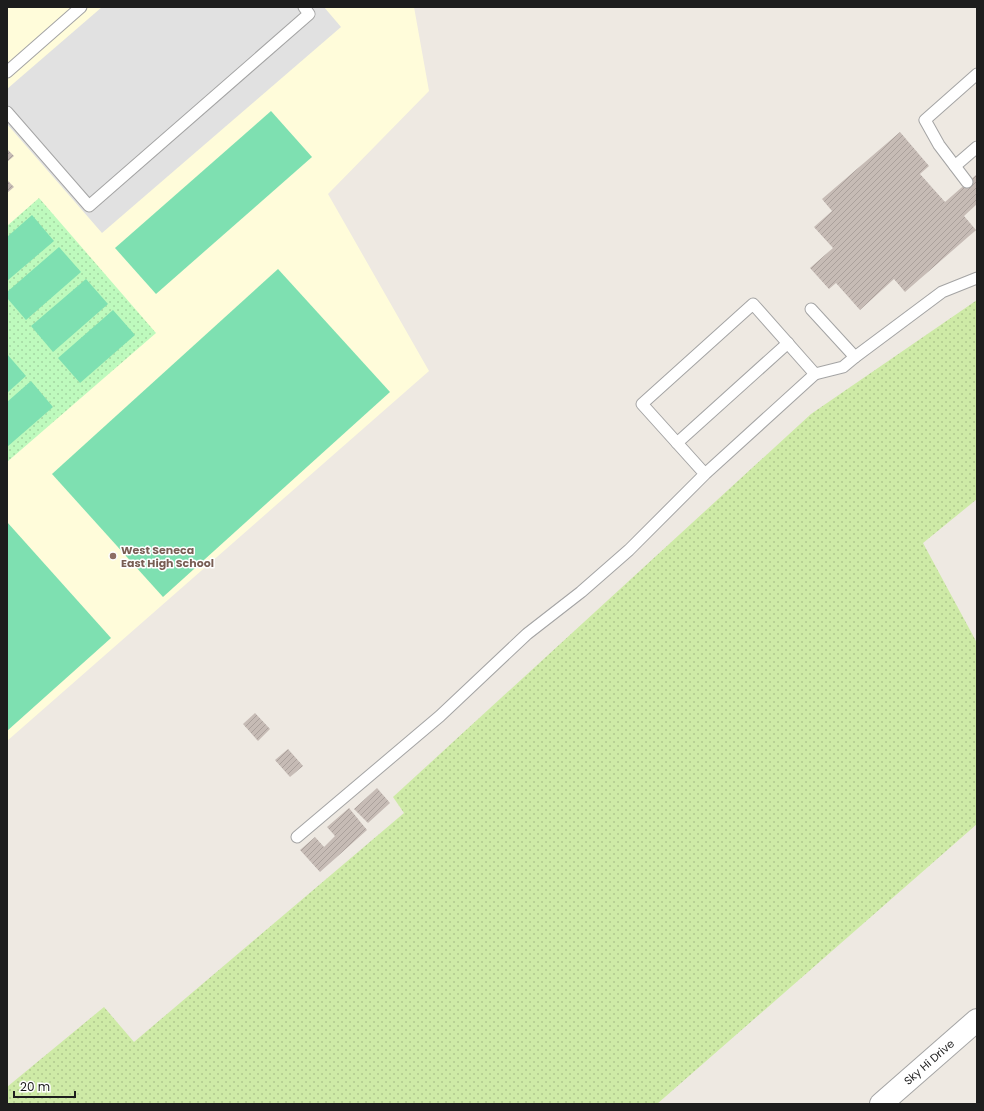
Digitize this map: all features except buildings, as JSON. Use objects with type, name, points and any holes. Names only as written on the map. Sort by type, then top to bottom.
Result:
[{"type":"street","name":"Sky Hi Drive","points":[[881,1104],[977,1020]]},
{"type":"lane","points":[[7,72],[81,7]]},
{"type":"lane","points":[[7,112],[89,206],[309,14],[304,7]]},
{"type":"lane","points":[[968,182],[939,145],[925,120],[977,74]]},
{"type":"lane","points":[[955,166],[977,147]]},
{"type":"lane","points":[[297,837],[440,716],[527,634],[581,592],[629,550],[705,474],[815,374],[843,367],[942,292],[977,278]]},
{"type":"lane","points":[[705,474],[642,404],[752,304],[815,374]]},
{"type":"lane","points":[[811,309],[855,357]]},
{"type":"lane","points":[[677,443],[788,344]]},
{"type":"shaded area","name":"West Seneca East High School","points":[[7,7],[414,7],[429,91],[328,194],[429,371],[7,741]]},
{"type":"shaded area","points":[[102,7],[324,7],[341,27],[102,233],[7,124],[7,89]]},
{"type":"green space","points":[[271,111],[312,157],[156,294],[115,248]]},
{"type":"green space","points":[[39,198],[156,333],[7,462],[7,226]]},
{"type":"green space","points":[[32,215],[54,241],[7,281],[7,237]]},
{"type":"green space","points":[[59,247],[81,272],[26,320],[7,298],[7,292]]},
{"type":"green space","points":[[278,269],[390,392],[163,597],[52,474]]},
{"type":"green space","points":[[86,279],[108,304],[53,352],[31,326]]},
{"type":"green space","points":[[977,300],[977,499],[923,543],[977,643],[977,824],[657,1104],[7,1104],[7,1087],[104,1007],[134,1042],[404,813],[393,797],[811,414]]},
{"type":"green space","points":[[113,310],[135,335],[80,383],[58,358]]},
{"type":"green space","points":[[7,354],[26,376],[7,393]]},
{"type":"green space","points":[[31,381],[53,407],[7,447],[7,402]]},
{"type":"green space","points":[[7,522],[111,638],[7,731]]},
{"type":"place","name":"West Seneca East High School","points":[[113,556]]}]
